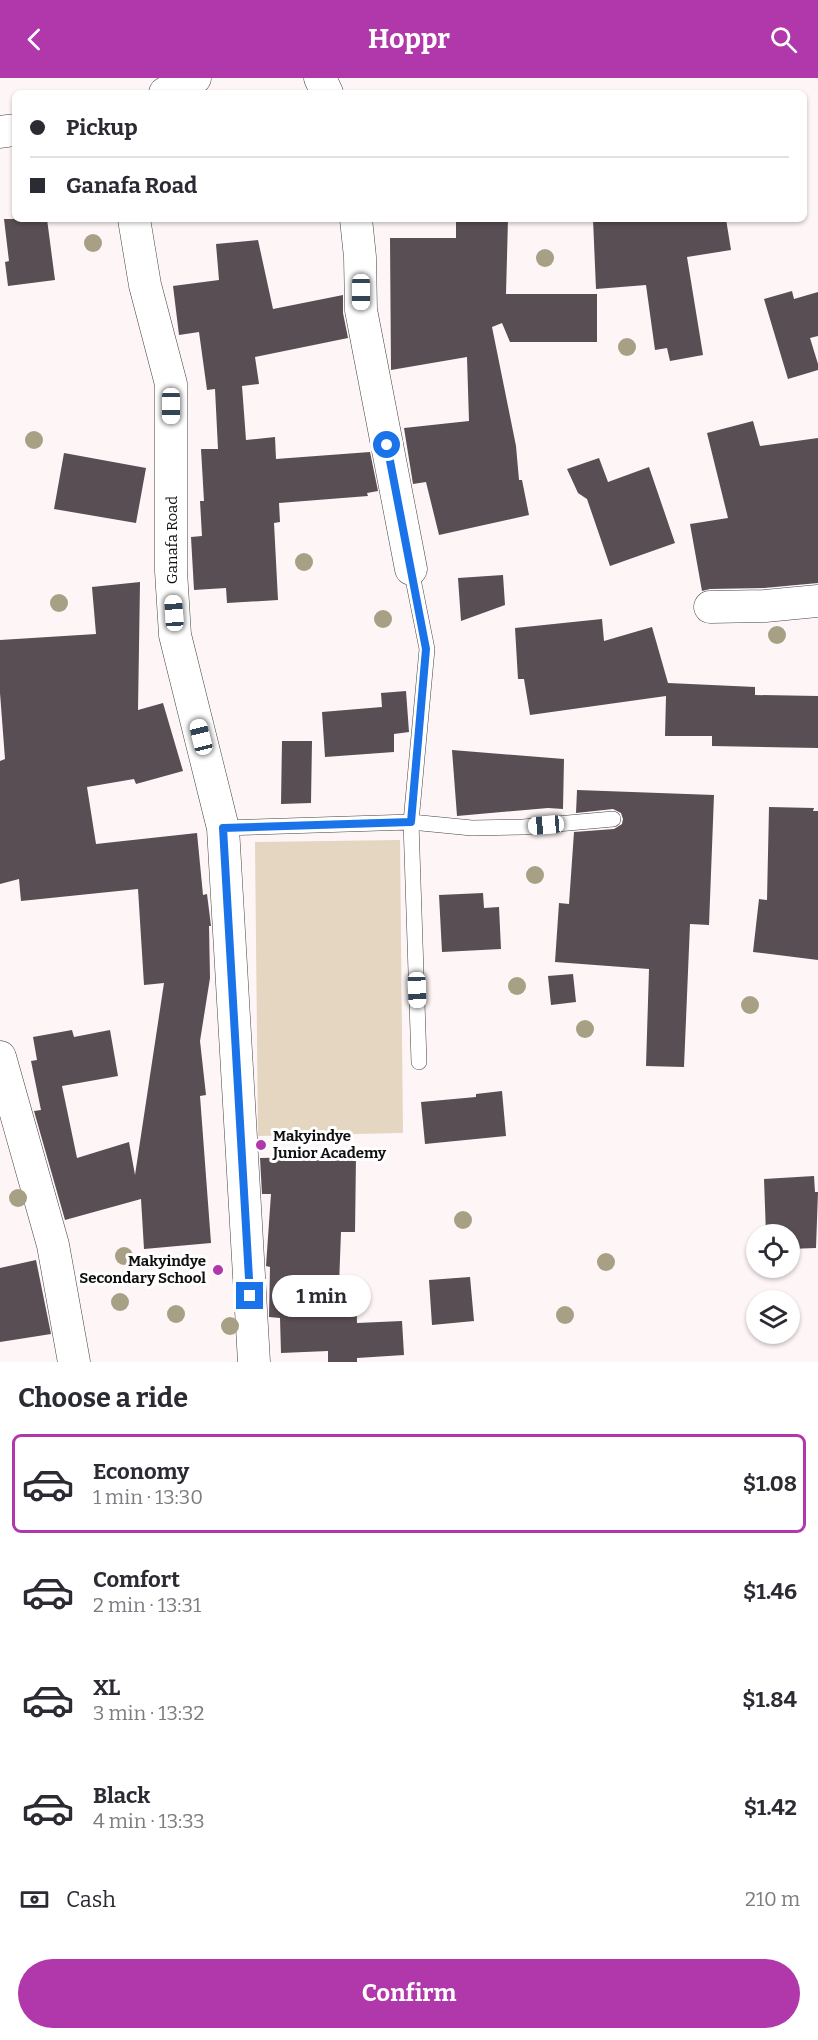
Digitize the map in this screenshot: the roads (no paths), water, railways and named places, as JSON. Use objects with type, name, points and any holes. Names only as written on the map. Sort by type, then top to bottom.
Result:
[{"type":"street","points":[[171,90],[195,78]]},
{"type":"street","name":"Ganafa Road","points":[[134,222],[145,285],[171,384],[171,571],[175,635],[223,828],[254,1362]]},
{"type":"street","points":[[356,222],[360,257],[361,310],[411,569]]},
{"type":"street","points":[[710,607],[765,606],[818,601]]},
{"type":"street","points":[[0,1057],[53,1245],[74,1362]]},
{"type":"lane","points":[[411,569],[426,649],[411,822],[419,1062]]},
{"type":"lane","points":[[223,828],[411,822],[472,828],[523,827],[613,819]]},
{"type":"place","name":"Makyindye Junior Academy","points":[[261,1145]]},
{"type":"place","name":"Makyindye Secondary School","points":[[218,1270]]}]
